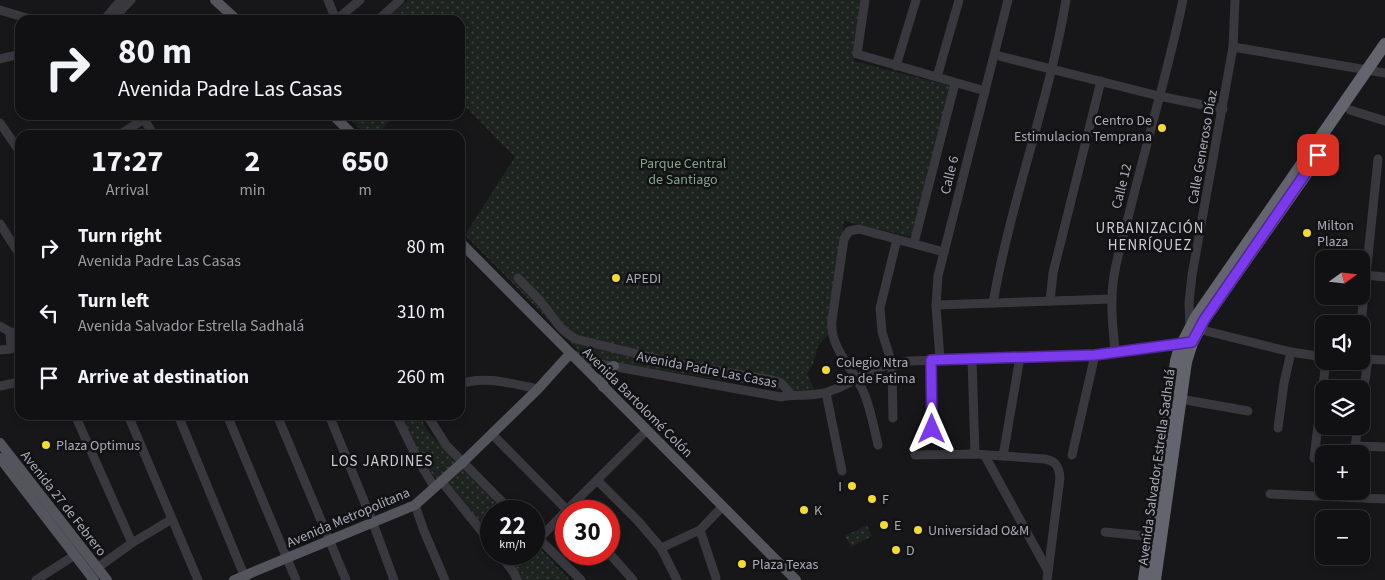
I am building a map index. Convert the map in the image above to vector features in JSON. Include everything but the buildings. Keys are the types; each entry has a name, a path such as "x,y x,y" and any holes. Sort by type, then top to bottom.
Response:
{"highway":[{"name":"Avenida Salvador Estrella Sadhalá","path":"1195,328 1350,110 1376,71 1385,44"},
{"name":"Avenida Salvador Estrella Sadhalá","path":"1155,580 1156,538 1176,360 1195,328 1385,58"},
{"name":"Avenida Salvador Estrella Sadhalá","path":"1144,580 1156,538 1186,362 1187,343"}],"main road":[{"path":"215,0 232,15"},
{"path":"338,120 348,130"},
{"name":"Avenida Bartolomé Colón","path":"465,247 796,580"},
{"name":"Avenida Metropolitana","path":"234,580 246,578 288,558 415,505 463,462 571,355"},
{"path":"604,386 603,375 606,370 614,366"},
{"name":"Avenida 27 de Febrero","path":"0,443 107,580"},
{"name":"Avenida 27 de Febrero","path":"0,458 94,580"}],"street":[{"path":"108,15 121,0"},
{"path":"117,15 131,0"},
{"path":"328,0 334,15"},
{"path":"342,15 360,0"},
{"path":"384,15 400,0"},
{"path":"864,0 857,54 985,91"},
{"path":"896,66 916,0"},
{"path":"937,77 959,0"},
{"name":"Calle 6","path":"932,429 938,276 1008,0"},
{"path":"993,302 999,268 1051,68 1066,0"},
{"name":"Calle 12","path":"1115,353 1112,299 1121,247 1158,96 1169,64 1183,0"},
{"name":"Calle Generoso Díaz","path":"1195,328 1189,303 1192,276 1233,48 1235,0"},
{"path":"0,10 16,15"},
{"path":"1233,48 1376,71"},
{"path":"0,59 15,55"},
{"path":"994,55 1158,96 1223,109"},
{"path":"1050,301 1053,273 1101,81"},
{"path":"914,243 955,83"},
{"path":"1350,110 1385,121"},
{"path":"125,130 138,120"},
{"path":"0,123 15,145"},
{"path":"1368,250 1378,158"},
{"path":"0,224 15,247"},
{"path":"878,446 869,408 858,379 834,339 832,327 844,239 849,231 858,228 944,252"},
{"path":"893,418 892,364 882,332 880,308 897,239"},
{"path":"1370,276 1385,277"},
{"path":"518,278 566,334 576,339 668,361 781,383 792,395"},
{"path":"936,305 1112,299"},
{"path":"552,335 556,322"},
{"path":"0,326 10,332 15,332"},
{"path":"1195,328 1291,352 1315,356"},
{"path":"0,350 15,348 10,332"},
{"name":"Avenida Padre Las Casas","path":"571,355 576,355 583,360 595,363 781,397 792,395 810,396 826,393 892,364 936,360 1095,355 1187,343"},
{"path":"1278,428 1284,383 1291,352"},
{"path":"1072,454 1095,355"},
{"path":"1004,456 1020,357"},
{"path":"972,359 975,454"},
{"path":"1370,360 1385,360"},
{"path":"665,376 668,361"},
{"path":"1314,458 1325,370"},
{"path":"465,382 490,381 538,389"},
{"path":"0,386 15,383"},
{"path":"826,393 842,471"},
{"path":"1180,399 1248,411"},
{"path":"77,420 132,543"},
{"path":"130,420 198,580"},
{"path":"180,420 246,578"},
{"path":"229,420 296,580"},
{"path":"279,420 346,580"},
{"path":"332,420 394,580"},
{"path":"398,420 419,462 480,531"},
{"path":"430,420 446,445 500,500"},
{"path":"578,500 647,430"},
{"path":"492,434 556,500"},
{"path":"1370,448 1385,447"},
{"path":"915,455 975,454 1051,460 1056,464 1060,478 1047,576"},
{"path":"985,456 1047,576"},
{"path":"597,480 638,521 661,548 677,580"},
{"path":"1270,494 1315,494"},
{"path":"1370,498 1385,500"},
{"path":"415,505 444,580"},
{"path":"661,548 700,530 723,506"},
{"path":"97,568 132,543 172,519"},
{"path":"545,529 555,521"},
{"path":"700,530 716,578"},
{"path":"1105,532 1156,538"},
{"path":"545,545 578,579"},
{"path":"36,580 75,555"},
{"path":"509,565 517,580"},
{"path":"620,565 633,580"}],"green space":[{"name":"Parque Central de Santiago","path":"408,0 862,0 854,61 950,86 912,237 844,221 829,334 818,346 813,364 807,374 815,391 785,390 586,358 465,235 515,157 465,106 465,15 391,15"},
{"path":"351,120 391,120 381,130 361,130"},
{"path":"398,420 422,420 429,433 493,500 480,500 480,530 427,468"},
{"path":"867,525 872,536 851,547 845,536"},
{"path":"545,554 570,580 515,580 506,565 545,565"}],"place":[{"name":"Centro De Estimulacion Temprana","path":"1162,128"},
{"name":"Milton Plaza","path":"1307,233"},
{"name":"APEDI","path":"616,278"},
{"name":"Colegio Ntra Sra de Fatima","path":"826,370"},
{"name":"Plaza Optimus","path":"46,445"},
{"name":"I","path":"852,486"},
{"name":"F","path":"872,499"},
{"name":"K","path":"804,510"},
{"name":"E","path":"884,525"},
{"name":"Universidad O&M","path":"918,530"},
{"name":"D","path":"896,550"},
{"name":"Plaza Texas","path":"742,564"}],"district":[{"name":"URBANIZACIÓN HENRÍQUEZ","path":"1150,236"},
{"name":"LOS JARDINES","path":"382,461"}],"route":[{"path":"932,429 931,360 1095,355 1192,342 1204,320 1248,259 1318,155"}]}
